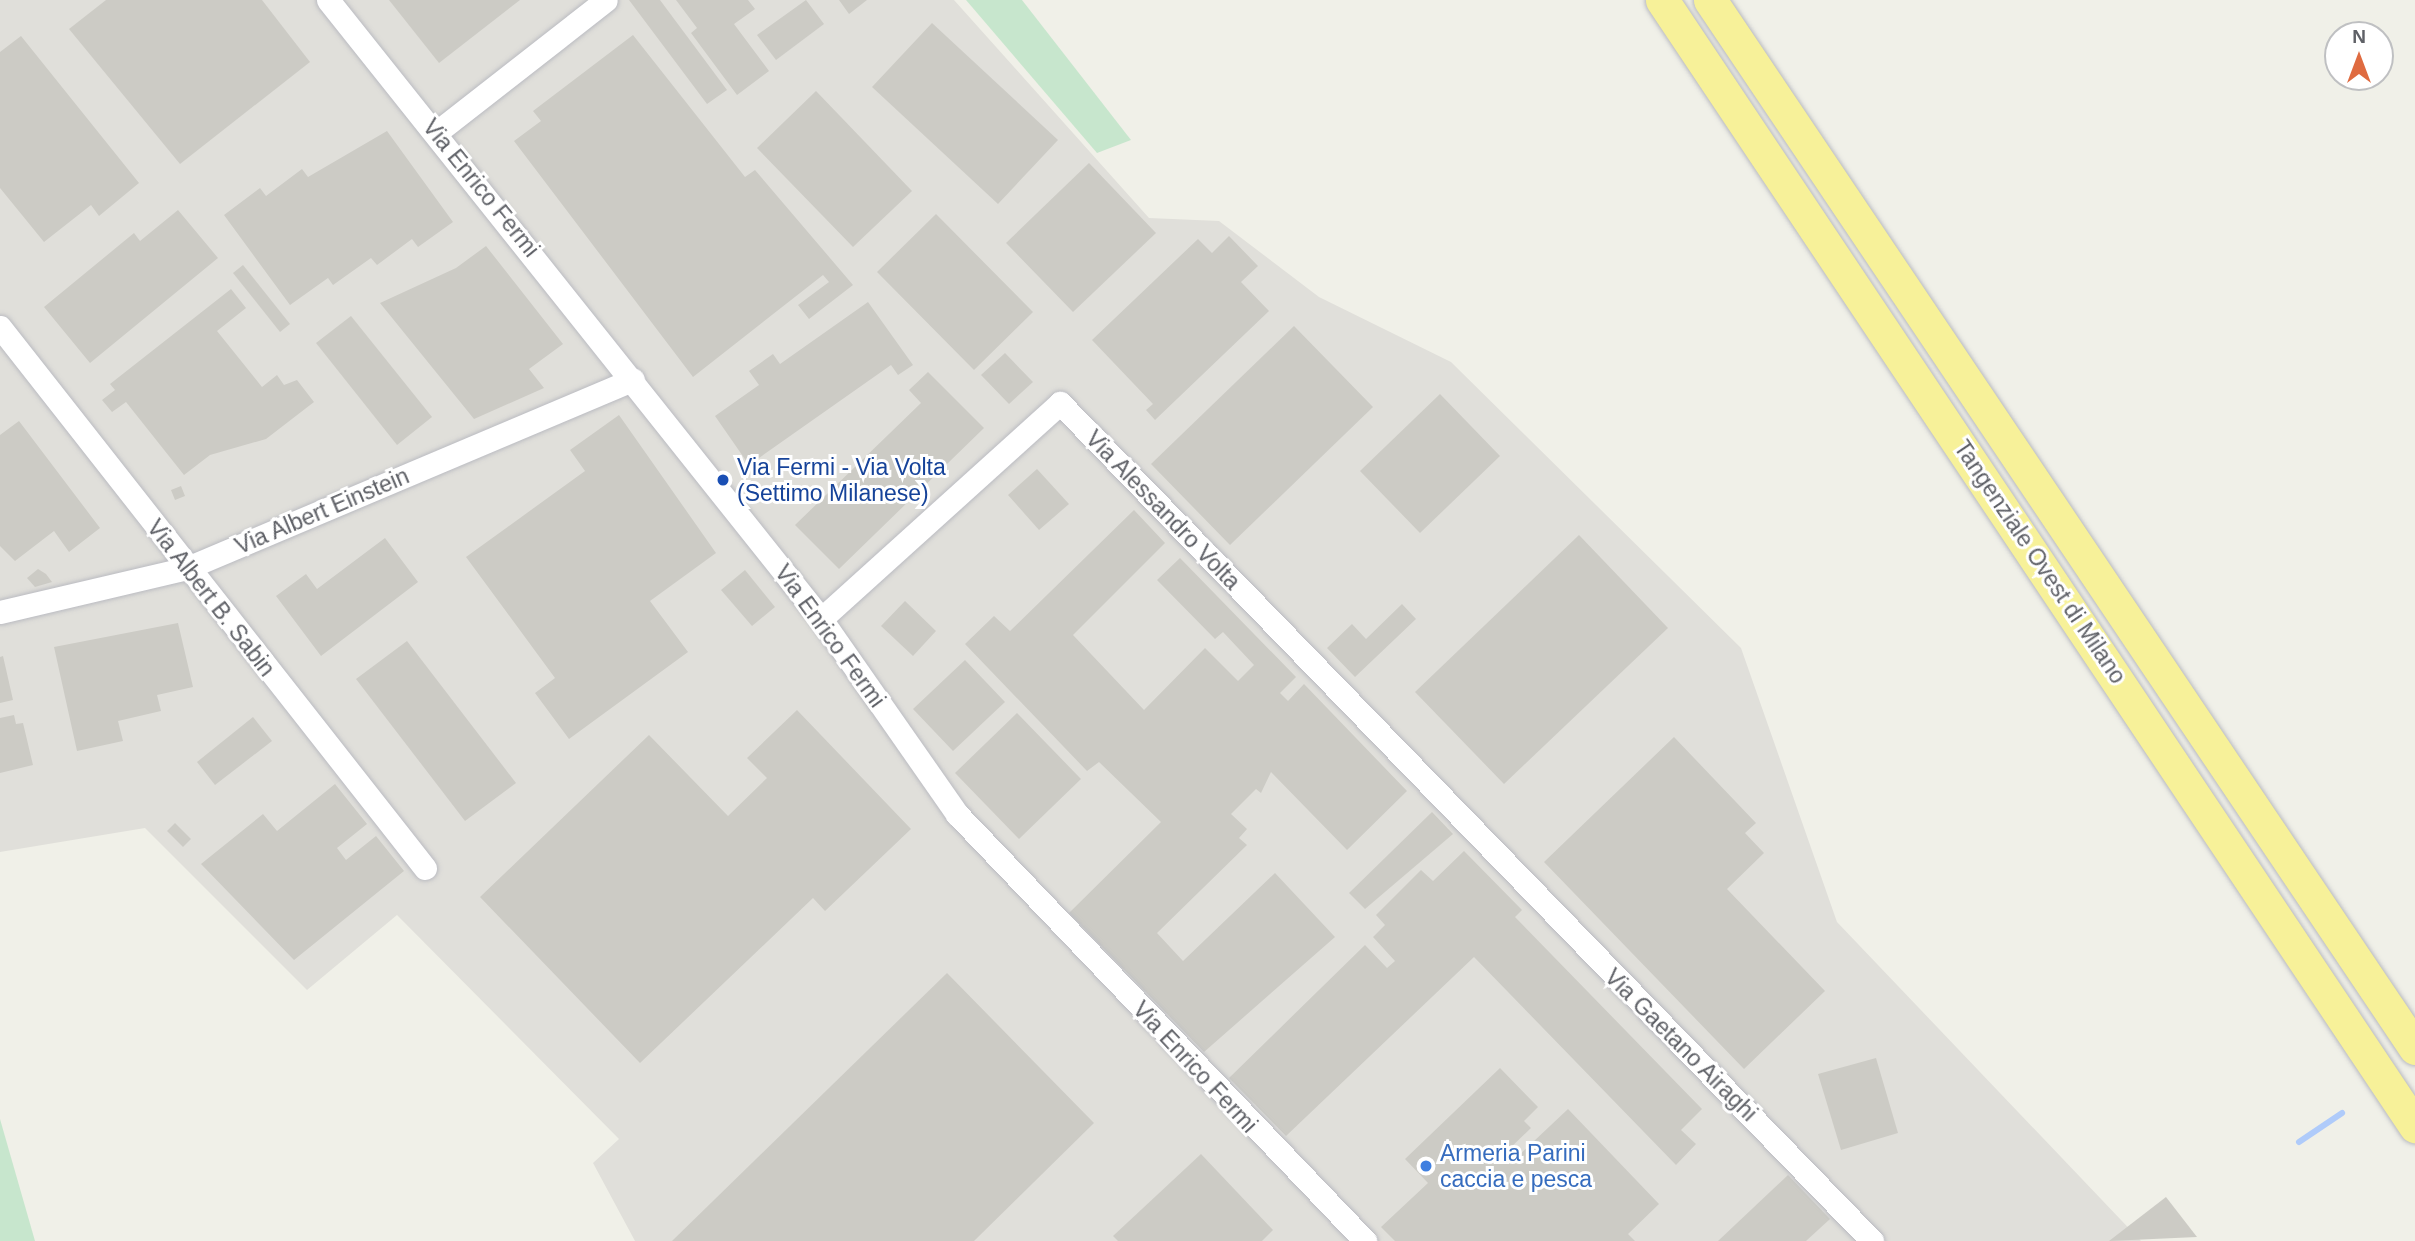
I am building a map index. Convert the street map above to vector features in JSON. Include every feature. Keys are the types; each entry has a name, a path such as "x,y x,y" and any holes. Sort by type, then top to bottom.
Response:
{"highway":[{"name":"Tangenziale Ovest di Milano","path":"1662,0 2415,1126"},
{"name":"Tangenziale Ovest di Milano","path":"1710,0 2415,1048"}],"street":[{"name":"Via Enrico Fermi","path":"328,0 437,132 821,619 957,814 1365,1241"},
{"path":"437,132 606,0"},
{"name":"Via Albert B. Sabin","path":"0,327 425,868"},
{"name":"Via Albert Einstein","path":"0,612 187,568 634,380"},
{"name":"Via Alessandro Volta","path":"821,619 1060,403 1489,850"},
{"name":"Via Gaetano Airaghi","path":"1489,850 1872,1241"}],"shaded area":[{"path":"0,0 954,0 1149,218 1219,221 1319,297 1451,362 1741,648 1837,922 2141,1241 635,1241 593,1163 619,1139 397,915 307,990 145,828 0,852"}],"green space":[{"path":"966,0 1022,0 1131,140 1097,153"},
{"path":"0,1119 35,1241 0,1241"}],"building":[{"path":"106,0 262,0 310,62 180,164 69,29"},
{"path":"389,0 520,0 439,63"},
{"path":"629,0 660,0 727,90 707,104"},
{"path":"676,0 748,0 755,9 734,24 769,71 737,95 691,33 697,28"},
{"path":"806,0 824,24 776,60 757,35"},
{"path":"839,0 867,0 849,14"},
{"path":"932,23 1058,140 998,204 872,87"},
{"path":"633,35 745,177 755,170 853,285 809,319 798,305 829,282 823,275 693,377 514,141 541,121 533,111"},
{"path":"21,36 139,183 99,216 91,205 44,242 0,188 0,52"},
{"path":"816,91 912,191 853,247 757,148"},
{"path":"387,131 453,222 418,247 412,239 377,265 371,258 333,285 328,278 290,305 224,215 260,188 266,196 302,169 308,177"},
{"path":"1089,163 1156,233 1073,312 1006,243"},
{"path":"178,210 218,258 90,363 44,307 134,233 140,241"},
{"path":"936,214 1033,312 974,370 877,272"},
{"path":"1229,236 1258,266 1241,282 1269,311 1155,420 1146,410 1153,404 1092,340 1198,239 1212,253"},
{"path":"486,246 563,344 529,369 544,388 474,419 380,303 456,268"},
{"path":"243,265 290,324 280,332 233,273"},
{"path":"231,289 246,308 217,331 262,387 277,375 284,385 297,380 314,402 266,439 210,455 184,475 126,402 112,412 102,400 115,390 110,384"},
{"path":"868,302 913,365 898,375 891,365 749,465 715,416 759,385 749,371 773,354 780,364"},
{"path":"351,316 432,417 397,445 316,343"},
{"path":"1294,326 1373,407 1230,545 1151,464"},
{"path":"1005,353 1033,382 1009,404 981,375"},
{"path":"928,372 984,428 839,569 795,525 921,403 909,390"},
{"path":"1440,394 1500,456 1420,533 1360,471"},
{"path":"619,415 716,553 650,601 688,652 569,739 535,693 555,678 466,557 585,471 570,450"},
{"path":"19,421 100,528 69,552 54,531 15,561 0,546 0,435"},
{"path":"1037,469 1069,504 1039,530 1008,495"},
{"path":"181,486 185,496 175,500 171,490"},
{"path":"1134,510 1165,543 1073,635 1144,710 1205,648 1238,681 1254,665 1223,632 1215,639 1157,580 1180,558 1296,677 1280,693 1288,701 1304,684 1407,791 1347,850 1271,772 1261,793 1256,789 1231,814 1247,829 1239,838 1247,845 1157,933 1183,961 1275,873 1335,937 1204,1052 1069,913 1161,822 1099,762 1087,771 965,644 994,616 1010,631"},
{"path":"1579,535 1668,628 1504,784 1415,692"},
{"path":"385,538 418,582 321,656 276,596 306,574 317,589"},
{"path":"38,569 52,582 35,587 27,578"},
{"path":"745,570 775,607 752,626 721,590"},
{"path":"905,601 936,631 913,656 881,626"},
{"path":"1402,604 1416,619 1355,677 1327,648 1352,624 1366,639"},
{"path":"178,623 193,687 157,695 161,711 118,721 123,741 77,751 54,647"},
{"path":"407,641 516,783 465,821 356,679"},
{"path":"3,656 13,700 0,703 0,657"},
{"path":"965,660 1005,702 953,751 913,709"},
{"path":"797,710 911,829 825,911 813,898 640,1063 480,897 649,735 728,816 767,778 747,758"},
{"path":"1017,713 1081,779 1019,839 955,773"},
{"path":"14,715 16,724 23,723 33,765 0,773 0,718"},
{"path":"253,717 272,741 215,785 197,762"},
{"path":"1674,737 1756,823 1745,833 1764,853 1727,889 1825,991 1744,1069 1544,862"},
{"path":"335,784 367,824 337,848 346,860 376,836 404,871 294,960 201,864 263,814 277,831"},
{"path":"1432,812 1453,834 1365,909 1349,893"},
{"path":"175,823 191,839 183,847 167,831"},
{"path":"1464,851 1522,910 1515,917 1702,1109 1681,1130 1696,1144 1676,1165 1474,957 1286,1136 1229,1078 1365,945 1387,968 1395,961 1373,937 1385,925 1376,915 1421,870 1433,881"},
{"path":"947,973 1094,1123 974,1241 672,1241"},
{"path":"1876,1058 1898,1133 1841,1150 1818,1074"},
{"path":"1500,1068 1538,1107 1524,1121 1531,1128 1507,1151 1515,1159 1568,1109 1659,1204 1628,1234 1635,1241 1395,1241 1381,1227 1428,1183 1405,1159"},
{"path":"1201,1154 1273,1230 1262,1241 1118,1241 1113,1236"},
{"path":"1788,1175 1830,1219 1806,1241 1718,1241"},
{"path":"2166,1197 2197,1237 2109,1241"}],"waterway":[{"path":"2299,1142 2342,1113"}],"place":[{"name":"Via Fermi - Via Volta (Settimo Milanese)","path":"723,480"},
{"name":"Armeria Parini caccia e pesca","path":"1426,1166"}]}
